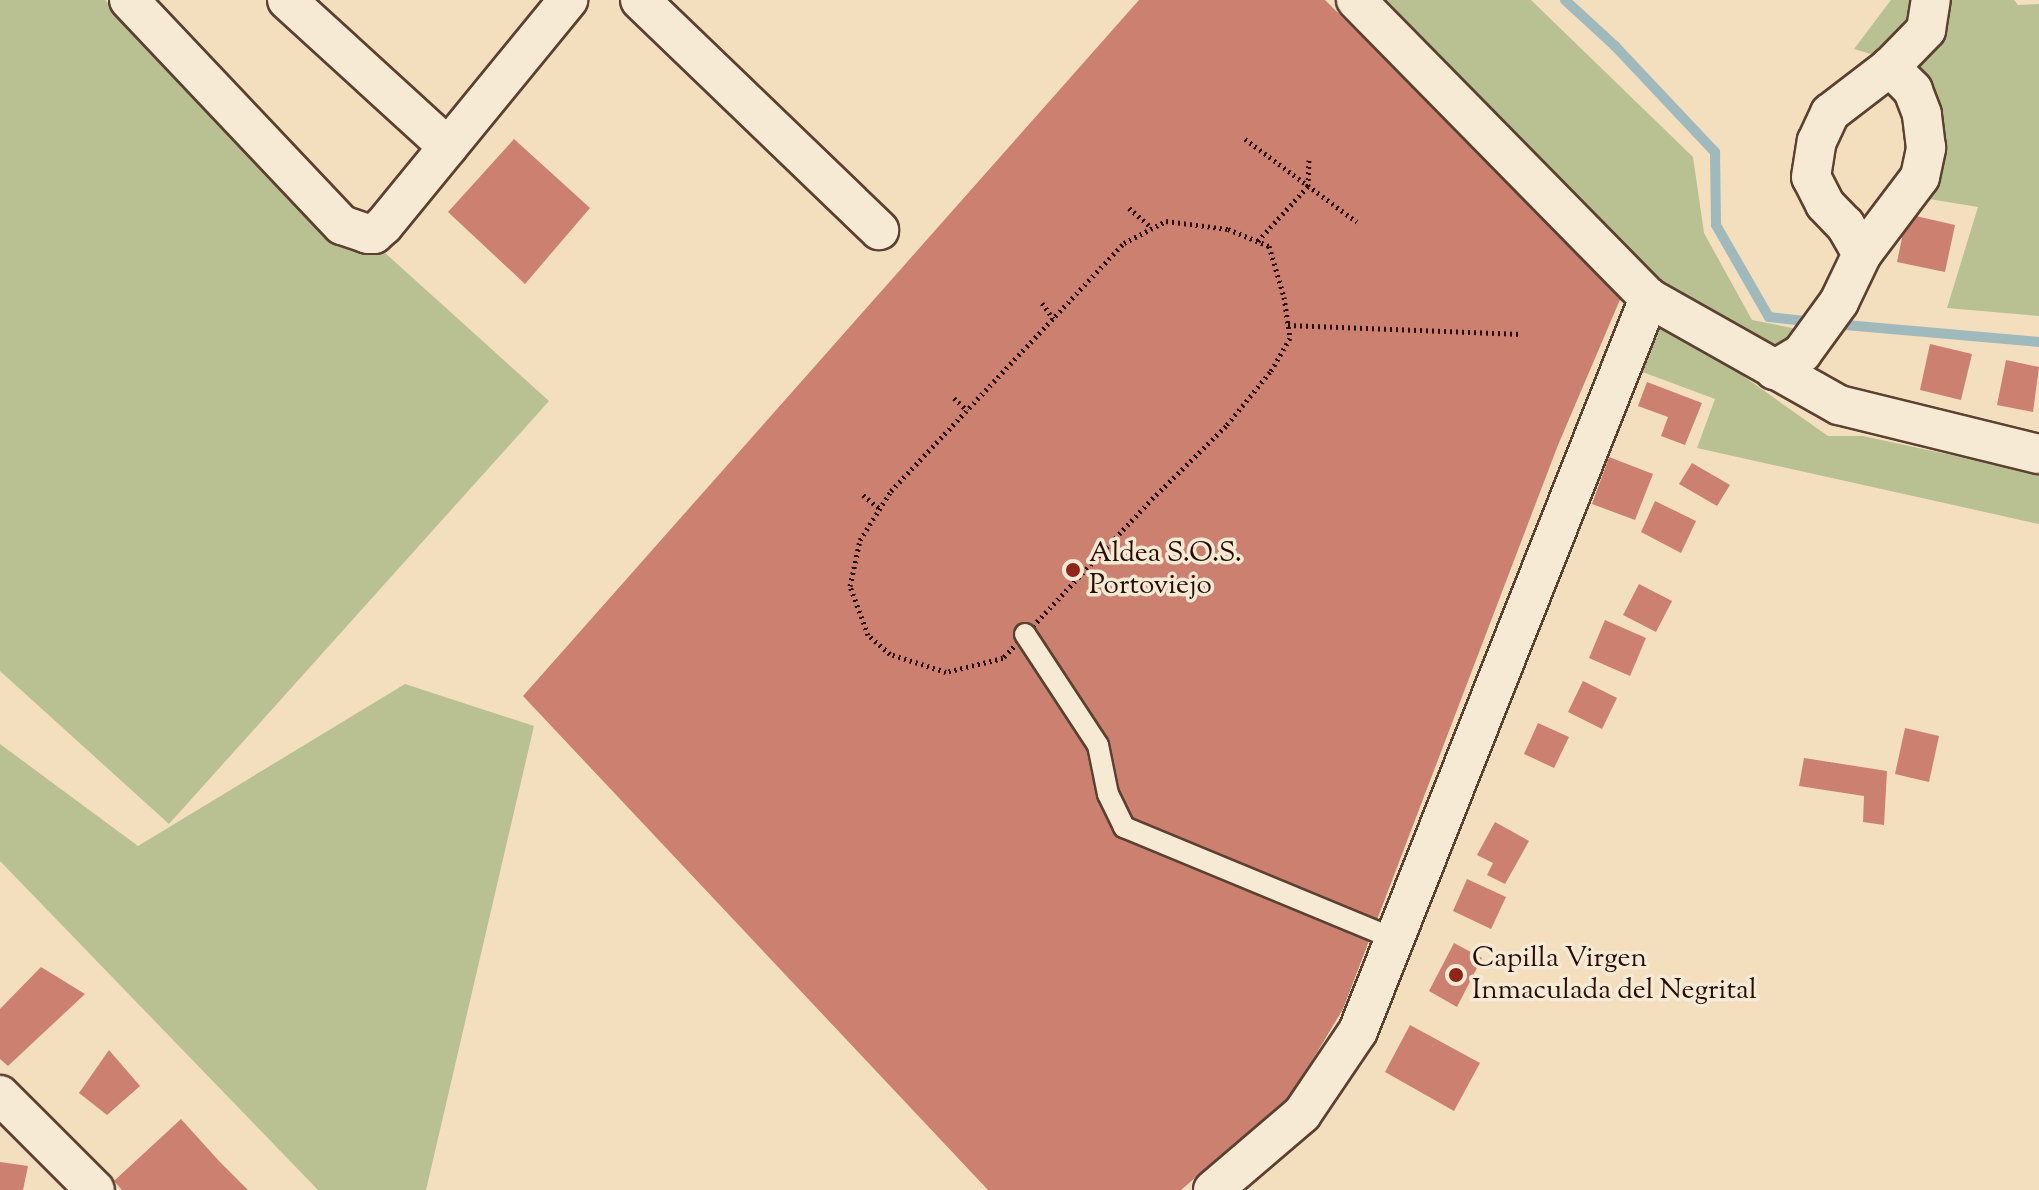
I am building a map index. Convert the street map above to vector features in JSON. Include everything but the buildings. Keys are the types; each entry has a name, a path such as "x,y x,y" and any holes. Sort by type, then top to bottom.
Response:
{"street":[{"path":"129,0 342,225 374,234 568,0"},
{"path":"287,0 448,147"},
{"path":"640,0 879,230"},
{"path":"1356,0 1649,298 1839,405 2039,454"},
{"path":"1862,254 1845,225 1825,204 1811,177 1817,141 1830,113 1890,67 1926,30 1931,0"},
{"path":"1774,370 1802,353 1839,302 1862,254 1920,177 1926,148 1922,114 1913,90 1890,67"},
{"path":"1213,1190 1302,1114 1358,1031 1649,298"},
{"path":"0,1095 95,1190"}],"lane":[{"path":"1025,634 1098,745 1108,794 1124,827 1394,939"}],"path":[{"path":"1245,139 1357,222"},
{"path":"1258,241 1308,186 1309,160"},
{"path":"1129,208 1152,228"},
{"path":"1166,221 1228,229 1269,246 1290,338 1270,372 1226,426 1149,502 1003,658 946,672 890,654 868,635 850,586 860,540 891,491 1124,243 1152,228 1166,221"},
{"path":"1042,303 1053,318"},
{"path":"1288,325 1522,334"},
{"path":"954,398 967,410"},
{"path":"863,495 880,509"}],"green space":[{"path":"0,0 105,0 549,401 169,824 0,671"},
{"path":"1387,0 1531,0 1693,157 1704,233 1752,320 1797,329 1767,361 1655,284"},
{"path":"1891,0 2014,0 2018,5 2039,4 2039,316 1947,308 1978,207 1923,198 1927,139 1918,68 1854,49"},
{"path":"1654,313 1828,436 1863,436 2039,474 2039,524 1697,448 1715,399 1637,370"},
{"path":"405,684 534,726 426,1190 318,1190 0,861 0,744 138,846"}],"waterway":[{"path":"1565,0 1615,46 1715,152 1716,225 1769,317 1814,322"},
{"path":"1834,324 2039,342"}],"place":[{"name":"Aldea S.O.S. Portoviejo","path":"1073,570"},
{"name":"Capilla Virgen Inmaculada del Negrital","path":"1456,975"}]}
